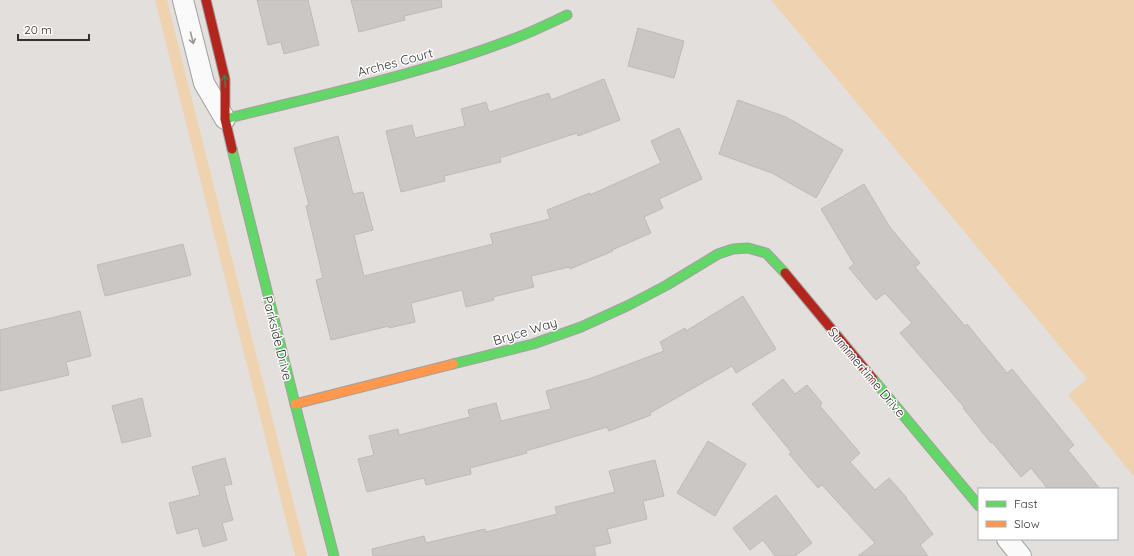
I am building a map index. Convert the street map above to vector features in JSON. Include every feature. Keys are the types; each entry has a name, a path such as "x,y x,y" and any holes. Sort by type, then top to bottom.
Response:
{"street":[{"name":"Parkside Drive","path":"183,0 204,83 225,119"},
{"name":"Parkside Drive","path":"206,0 225,79 225,119 334,556"},
{"name":"Arches Court","path":"225,119 415,71 477,52 517,37 567,15"},
{"name":"Bryce Way","path":"295,404 533,344 581,327 628,305 668,285 718,254 733,249 748,248"},
{"name":"Summertime Drive","path":"748,248 766,253 780,267 978,505"},
{"path":"1008,540 1021,556"}],"shaded area":[{"path":"155,0 167,0 307,556 295,556"},
{"path":"771,0 1134,0 1134,477 1068,395 1087,379"}],"building":[{"path":"257,0 308,0 319,45 284,54 281,42 268,45"},
{"path":"351,0 441,0 442,7 404,16 405,20 359,32"},
{"path":"638,28 684,41 674,78 628,66"},
{"path":"604,79 620,120 578,136 577,133 500,158 501,162 444,176 445,181 401,192 386,131 412,125 415,138 465,126 461,109 486,102 489,112 549,93 551,100"},
{"path":"738,100 786,117 843,150 816,198 772,173 719,154"},
{"path":"679,128 702,179 659,199 663,208 644,217 651,233 570,269 569,267 531,276 534,287 493,297 494,300 466,307 462,290 411,303 415,322 389,328 389,326 331,340 316,280 323,278 306,206 309,205 294,148 338,136 353,194 363,192 373,230 354,235 364,276 493,244 490,234 550,219 547,210 590,193 590,195 661,163 651,141"},
{"path":"864,184 889,226 920,263 915,267 965,326 967,324 1007,373 1012,369 1074,445 1068,450 1099,488 1047,488 1031,468 1021,477 992,442 991,443 963,408 964,407 900,333 912,323 885,293 876,300 849,268 854,264 821,209"},
{"path":"183,244 191,275 105,296 97,265"},
{"path":"743,296 776,349 736,373 732,366 650,413 651,415 609,431 607,427 526,451 527,453 470,468 471,474 426,485 424,478 367,492 358,459 374,455 369,436 398,429 399,435 470,417 468,410 496,403 501,421 551,409 546,391 589,379 664,351 660,342 685,328 686,331"},
{"path":"80,311 91,356 66,362 69,375 0,391 0,330"},
{"path":"783,379 795,394 807,385 822,403 820,406 860,453 850,462 875,490 889,478 907,498 933,534 920,545 928,556 858,556 875,543 822,485 818,488 789,454 791,452 752,404"},
{"path":"142,398 151,436 122,443 112,406"},
{"path":"708,441 746,464 715,516 677,493"},
{"path":"225,458 232,484 224,486 233,520 222,523 227,540 203,547 198,528 177,534 169,503 200,495 192,467"},
{"path":"655,460 664,496 643,501 647,519 607,529 611,543 594,547 596,556 373,556 372,549 424,536 426,543 485,529 486,532 557,514 555,507 615,492 609,471"},
{"path":"776,495 812,543 795,556 775,556 763,540 750,550 733,528"}],"traffic: fast":[{"path":"225,119 376,82 450,61 523,35 567,15"},
{"path":"232,149 334,556"},
{"path":"453,364 533,344 581,327 629,305 667,285 718,254 733,249 748,248 766,253 785,273"},
{"path":"873,379 978,505"}],"traffic: slow":[{"path":"295,404 453,364"}],"traffic: jam":[{"path":"206,0 225,79 225,119 232,149"},
{"path":"785,273 873,379"}]}
